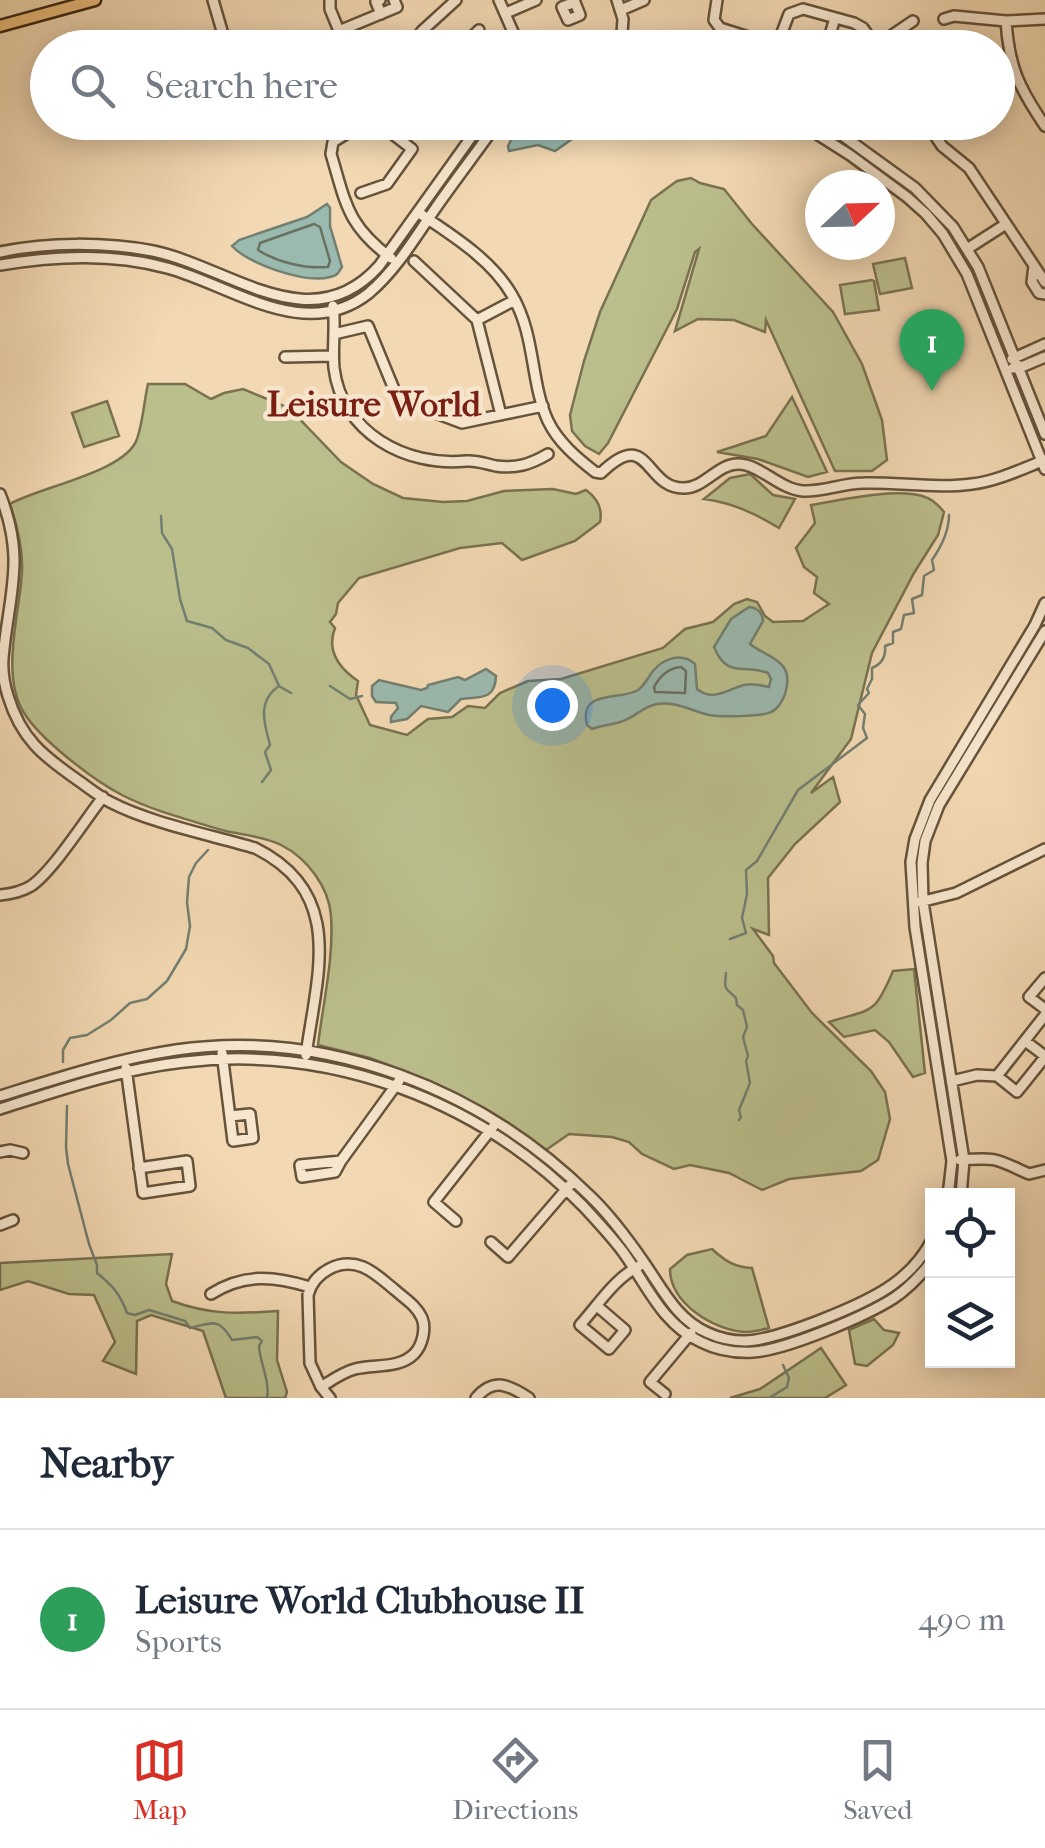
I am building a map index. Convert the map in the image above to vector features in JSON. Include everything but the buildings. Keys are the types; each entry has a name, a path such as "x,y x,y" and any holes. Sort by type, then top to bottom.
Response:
{"main road":[{"path":"0,26 95,0"}],"street":[{"path":"212,0 221,30"},
{"path":"330,0 339,30"},
{"path":"380,0 376,2 381,14"},
{"path":"341,30 397,7 394,0"},
{"path":"424,30 456,0"},
{"path":"499,0 513,30"},
{"path":"506,14 520,3 536,0"},
{"path":"624,30 619,5 644,0"},
{"path":"718,0 714,20 723,30"},
{"path":"822,13 825,0"},
{"path":"783,30 789,14 802,9 864,30"},
{"path":"831,30 835,18"},
{"path":"944,19 1045,19"},
{"path":"900,30 913,21"},
{"path":"1006,21 1007,30"},
{"path":"1015,76 1045,126"},
{"path":"335,140 331,154 354,221 364,236 397,262"},
{"path":"361,193 387,184 412,150 400,140"},
{"path":"0,265 45,258 124,260 168,268 294,312 334,310 368,293 397,262 471,140"},
{"path":"1,252 37,246 137,249 198,264 293,300 332,298 362,284 484,140"},
{"path":"423,216 486,262 515,300 529,336 549,422 560,439 595,472 601,473 617,459 633,455 644,460 670,485 684,488 739,464 788,488 813,491 852,484 972,484 1044,463 967,274 935,224 899,191 826,140"},
{"path":"849,140 916,188 953,227 978,267 1045,434"},
{"path":"938,140 970,168 1045,282"},
{"path":"967,249 1006,224"},
{"path":"414,261 477,320 500,415"},
{"path":"1034,266 1032,282 1039,293 1045,294"},
{"path":"332,298 333,356 339,390 354,417 375,439 401,453 442,463 478,461 512,468 548,454"},
{"path":"477,320 515,300"},
{"path":"362,312 398,399 462,423 543,406"},
{"path":"334,334 368,326"},
{"path":"1005,368 1014,357 1045,344"},
{"path":"285,357 333,356"},
{"path":"1005,368 1019,368 1045,356"},
{"path":"0,494 15,548 15,574 2,657 6,691 23,733 39,751 102,797 134,812 255,848 294,875 311,903 320,935 306,1057"},
{"path":"962,1188 964,1160 952,1081 911,862 930,800 1045,603"},
{"path":"949,1188 952,1161 918,902 925,842 939,805 1042,643 1045,631"},
{"path":"1029,635 1042,643"},
{"path":"0,895 17,892 44,874 102,797"},
{"path":"918,902 956,892 1045,850"},
{"path":"996,1076 1045,1012 1029,997 1045,978"},
{"path":"952,1081 996,1076 1017,1092 1045,1056 1025,1040"},
{"path":"222,1046 230,1116"},
{"path":"0,1096 124,1060 177,1050 249,1046 306,1057 456,1098 498,1121 574,1180 612,1221 693,1331 710,1346 728,1350 749,1352 779,1347 879,1307 907,1288 925,1269"},
{"path":"0,1109 126,1072 180,1062 306,1057"},
{"path":"124,1060 142,1193 190,1186 187,1161 139,1168"},
{"path":"399,1081 490,1131 543,1168 604,1229 658,1307 676,1326 738,1340 775,1336 886,1289 925,1250"},
{"path":"341,1160 399,1081"},
{"path":"456,1221 434,1202 498,1121"},
{"path":"0,1152 23,1154"},
{"path":"952,1161 990,1158 1029,1174 1045,1170"},
{"path":"491,1242 508,1257 574,1180"},
{"path":"0,1224 13,1220"},
{"path":"321,1387 355,1368 408,1360 419,1348 424,1328 413,1305 364,1268 350,1263 335,1266 310,1287 310,1363 321,1387 330,1398"},
{"path":"596,1306 625,1330 609,1348 580,1325 596,1306 626,1273 645,1263"},
{"path":"211,1294 229,1283 268,1278 310,1287"},
{"path":"664,1394 650,1382 693,1331"},
{"path":"476,1398 493,1385 506,1384 529,1398"}],"green space":[{"path":"691,178 724,189 833,312 862,364 882,420 887,460 872,471 835,471 766,320 765,332 734,320 698,319 675,331 699,249 677,309 608,443 599,454 572,431 570,415 600,312 651,200 677,181"},
{"path":"905,258 912,288 880,294 873,264"},
{"path":"872,280 879,310 845,314 840,285"},
{"path":"148,384 185,384 211,399 243,389 289,408 341,462 403,498 467,501 504,491 553,489 576,494 586,490 596,500 600,522 575,541 522,560 502,543 460,548 359,578 338,603 330,622 335,628 333,651 340,665 358,681 356,695 370,725 407,735 428,719 452,717 468,706 485,708 500,693 528,681 561,679 663,648 685,629 713,622 734,604 747,599 757,602 773,622 803,621 829,604 814,593 817,577 804,567 796,548 815,523 811,505 900,493 928,498 940,507 944,512 938,535 872,653 851,739 811,793 833,777 840,802 795,844 768,878 769,935 753,929 812,1013 871,1071 885,1092 890,1119 878,1160 861,1171 789,1179 762,1190 729,1173 690,1165 674,1169 642,1154 629,1142 612,1137 569,1134 546,1150 491,1112 420,1078 370,1058 318,1045 332,932 326,894 308,866 274,842 171,815 110,788 42,735 17,697 12,662 22,563 10,504 100,470 130,451 139,432"},
{"path":"792,397 827,472 808,477 758,459 717,452 766,436"},
{"path":"107,401 119,436 84,447 72,413"},
{"path":"750,474 773,495 795,499 779,528 743,509 704,499 730,478"},
{"path":"914,969 925,1073 913,1077 889,1042 875,1030 844,1037 829,1022 864,1012 881,996 893,971"},
{"path":"712,1249 730,1263 752,1268 769,1328 745,1332 720,1326 696,1313 677,1293 670,1269 687,1255"},
{"path":"172,1254 166,1284 172,1301 224,1312 278,1311 277,1360 287,1392 285,1398 226,1398 203,1331 151,1315 137,1321 136,1374 103,1361 115,1342 94,1295 69,1294 28,1281 0,1290 0,1263"},
{"path":"874,1319 884,1330 899,1333 893,1345 867,1366 855,1364 849,1330"},
{"path":"821,1348 846,1385 825,1398 730,1398 760,1389"}],"water":[{"path":"511,140 571,140 555,151 538,145 509,151"},
{"path":"327,204 342,267 338,274 307,278 278,271 232,246 239,240 307,217"},
{"path":"749,607 759,611 763,621 750,644 778,661 787,673 785,694 773,711 750,716 715,716 664,703 619,722 592,729 587,725 586,714 594,701 638,690 657,666 673,658 695,664 697,689 709,695 747,684 769,687 768,673 730,667 714,647 731,619"},
{"path":"486,669 496,676 489,694 461,699 448,712 421,706 407,719 391,722 398,708 396,703 376,702 372,696 372,686 379,680 421,690 458,677 465,680"}],"waterway":[{"path":"730,939 746,933 742,918 746,870 757,861 798,790 867,738 863,728 865,714 858,705 869,693 872,668 883,660 885,646 893,643 893,632 901,629 904,615 914,613 912,599 922,595 924,576 934,570 932,560 944,539 949,515"},
{"path":"161,516 162,533 172,549 187,621 212,628 226,640 248,648 269,664 279,686 265,705 270,745 265,752 271,770 262,782"},
{"path":"279,686 291,693"},
{"path":"330,686 350,699 362,696"},
{"path":"63,1062 63,1050 70,1038 87,1035 130,1003 147,999 167,981 186,949 190,926 189,877 208,850"},
{"path":"726,973 726,988 743,1010 747,1027 743,1037 750,1083 739,1120"},
{"path":"67,1106 68,1164 97,1273 115,1291 127,1313 135,1315 149,1310 185,1321 190,1328 215,1324 232,1340 257,1337 262,1341 259,1346 267,1398"},
{"path":"769,1398 787,1387 789,1378 783,1365"}],"place":[{"name":"Leisure World Clubhouse II","path":"932,391"}],"district":[{"name":"Leisure World","path":"374,404"}]}
